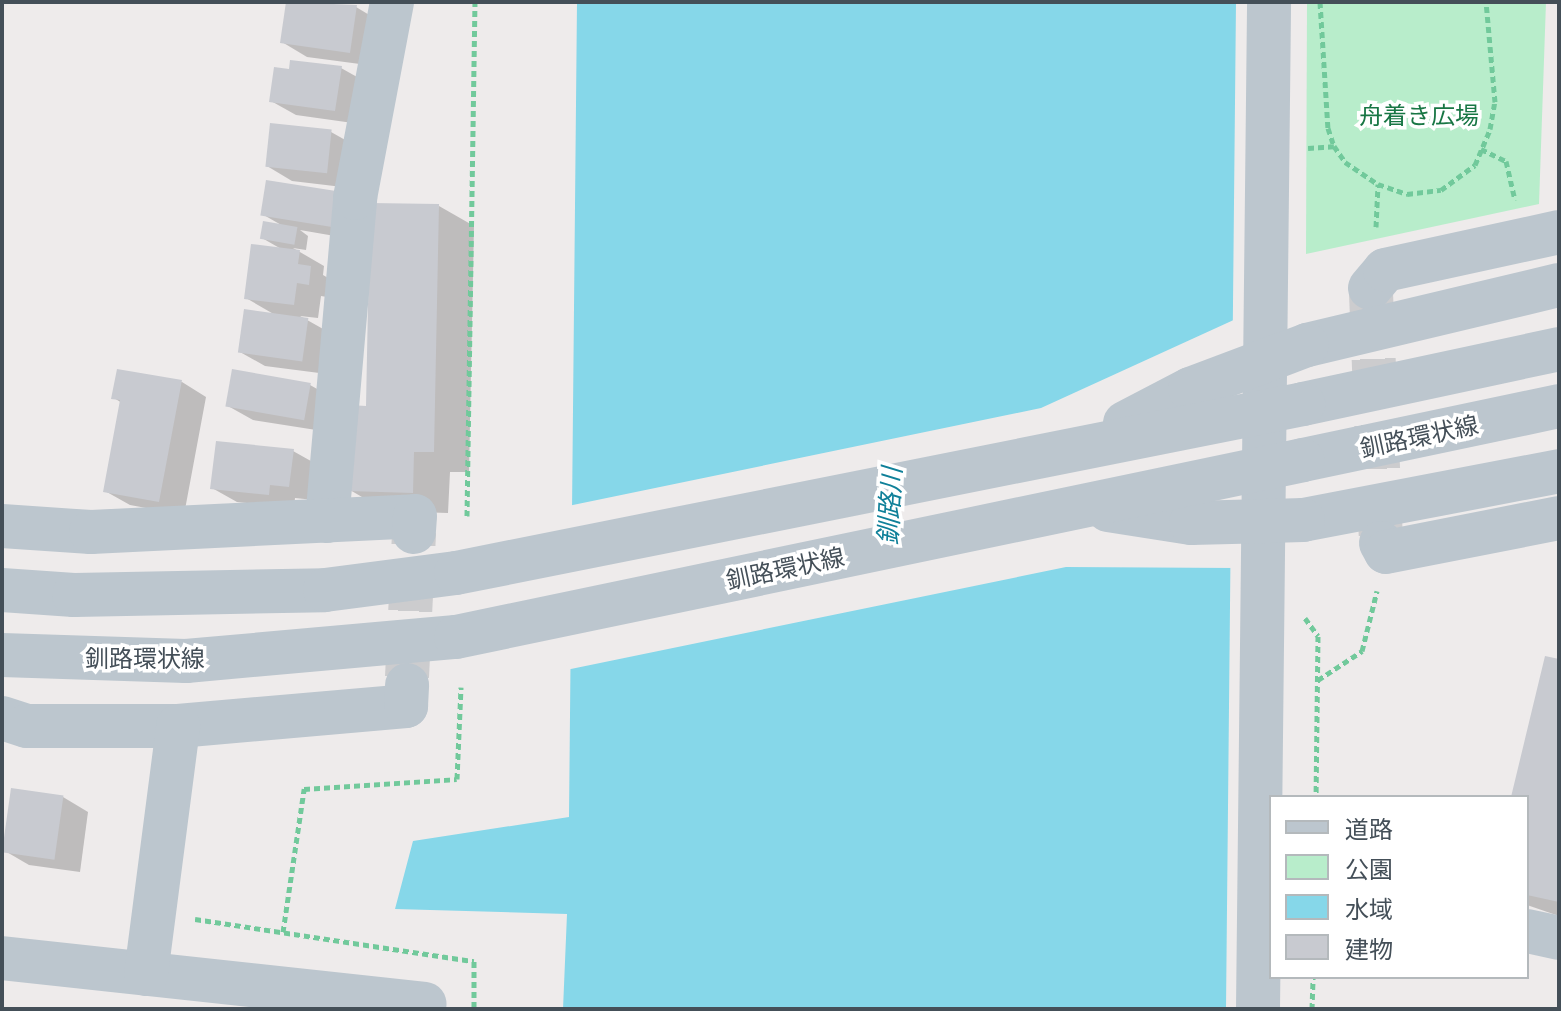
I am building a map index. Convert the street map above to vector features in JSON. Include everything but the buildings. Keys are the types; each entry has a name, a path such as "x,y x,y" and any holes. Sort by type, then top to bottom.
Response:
{"street":[{"path":"327,521 355,198 392,2"},
{"path":"1258,1009 1269,2"},
{"path":"1370,288 1385,270 1559,232"},
{"path":"1080,446 1190,389 1307,345 1559,285"},
{"path":"2,590 74,595 325,590 456,573 1080,446 1303,404 1559,349"},
{"name":"釧路環状線","path":"2,655 186,661 456,637 1559,406"},
{"path":"1082,506 1191,523 1303,520 1559,471"},
{"path":"1384,547 1559,518"},
{"path":"2,526 91,532 327,521 415,524"},
{"path":"2,718 27,726 178,726 406,706 407,685"},
{"path":"153,986 154,913 178,726"},
{"path":"1529,931 1559,938"},
{"path":"2,958 153,986 425,1004"}],"path":[{"path":"467,516 475,2"},
{"path":"1320,2 1328,128 1345,162 1378,184 1407,194 1441,190 1475,165 1495,102 1486,2"},
{"path":"1481,149 1506,161 1516,205"},
{"path":"1376,231 1378,184"},
{"path":"1318,680 1362,651 1384,547"},
{"path":"1302,614 1318,636 1316,795"},
{"path":"283,932 304,789 457,779 461,687"},
{"path":"154,913 474,961 474,1009"},
{"path":"1312,1009 1313,979"}],"green space":[{"name":"舟着き広場","path":"1307,2 1546,2 1539,204 1306,254"}],"water":[{"name":"釧路川","path":"577,2 1236,2 1226,1009 563,1009 567,914 395,909 413,841 569,817"}],"pier":[{"path":"1238,318 1237,568 1066,567 566,670 568,506 1041,408"}],"tunnel":[{"path":"1371,293 1381,543"},
{"path":"407,677 414,532"}]}
